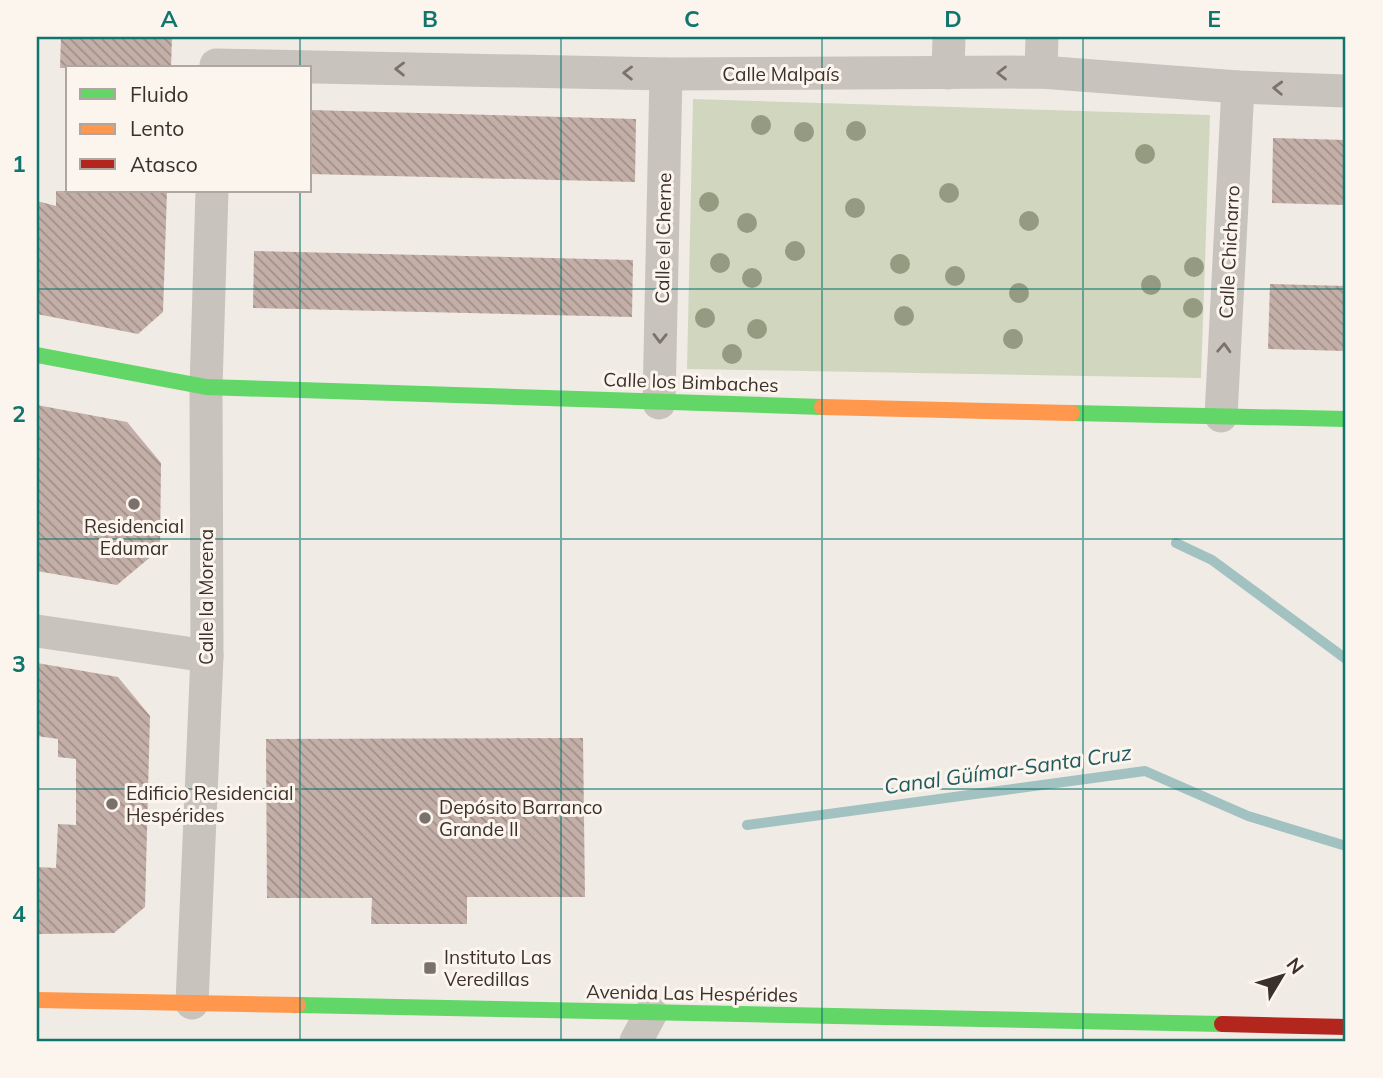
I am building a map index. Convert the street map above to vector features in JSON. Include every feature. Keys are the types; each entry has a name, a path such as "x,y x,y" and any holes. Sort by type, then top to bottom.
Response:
{"street":[{"path":"948,73 949,37"},
{"path":"1041,72 1042,37"},
{"name":"Calle Malpaís","path":"216,57 666,74 1041,72 1238,87 1346,91"},
{"name":"Calle el Cherne","path":"659,402 666,74"},
{"name":"Calle Chicharro","path":"1221,416 1238,87"},
{"name":"Calle la Morena","path":"192,1003 207,656 206,387 212,192"},
{"name":"Calle los Bimbaches","path":"37,355 206,387 659,402 1346,419"},
{"path":"37,631 207,656"},
{"name":"Avenida Las Hespérides","path":"37,1000 192,1003 643,1027 1346,1027"}],"green space":[{"path":"693,99 1210,115 1201,378 687,369"}],"building":[{"path":"61,37 172,37 171,66 60,68"},
{"path":"312,110 636,119 635,182 312,174"},
{"path":"1273,138 1346,140 1346,205 1272,203"},
{"path":"56,191 167,192 163,312 138,334 37,314 37,201 56,206"},
{"path":"254,251 633,260 632,317 253,308"},
{"path":"1270,284 1346,286 1346,351 1268,349"},
{"name":"Residencial Edumar","path":"37,405 127,422 161,463 160,549 117,585 37,571"},
{"name":"Edificio Residencial Hespérides","path":"37,663 118,677 150,716 145,907 114,933 37,934 37,867 56,868 58,824 76,825 76,759 58,757 58,739 37,736"},
{"name":"Depósito Barranco Grande II","path":"583,738 585,897 467,897 467,924 371,924 372,898 267,898 266,739"}],"waterway":[{"path":"1176,543 1212,560 1346,659"},
{"name":"Canal Güímar-Santa Cruz","path":"747,825 1145,771 1248,816 1346,846"}],"traffic: fast":[{"path":"37,355 206,387 822,407"},
{"path":"1072,413 1346,419"},
{"path":"298,1005 1222,1024"}],"traffic: slow":[{"path":"822,407 1072,413"},
{"path":"37,1000 298,1005"}],"traffic: jam":[{"path":"1222,1024 1346,1027"}],"place":[{"name":"Residencial Edumar","path":"134,504"},
{"name":"Edificio Residencial Hespérides","path":"112,804"},
{"name":"Depósito Barranco Grande II","path":"425,818"},
{"name":"Instituto Las Veredillas","path":"430,968"}]}
